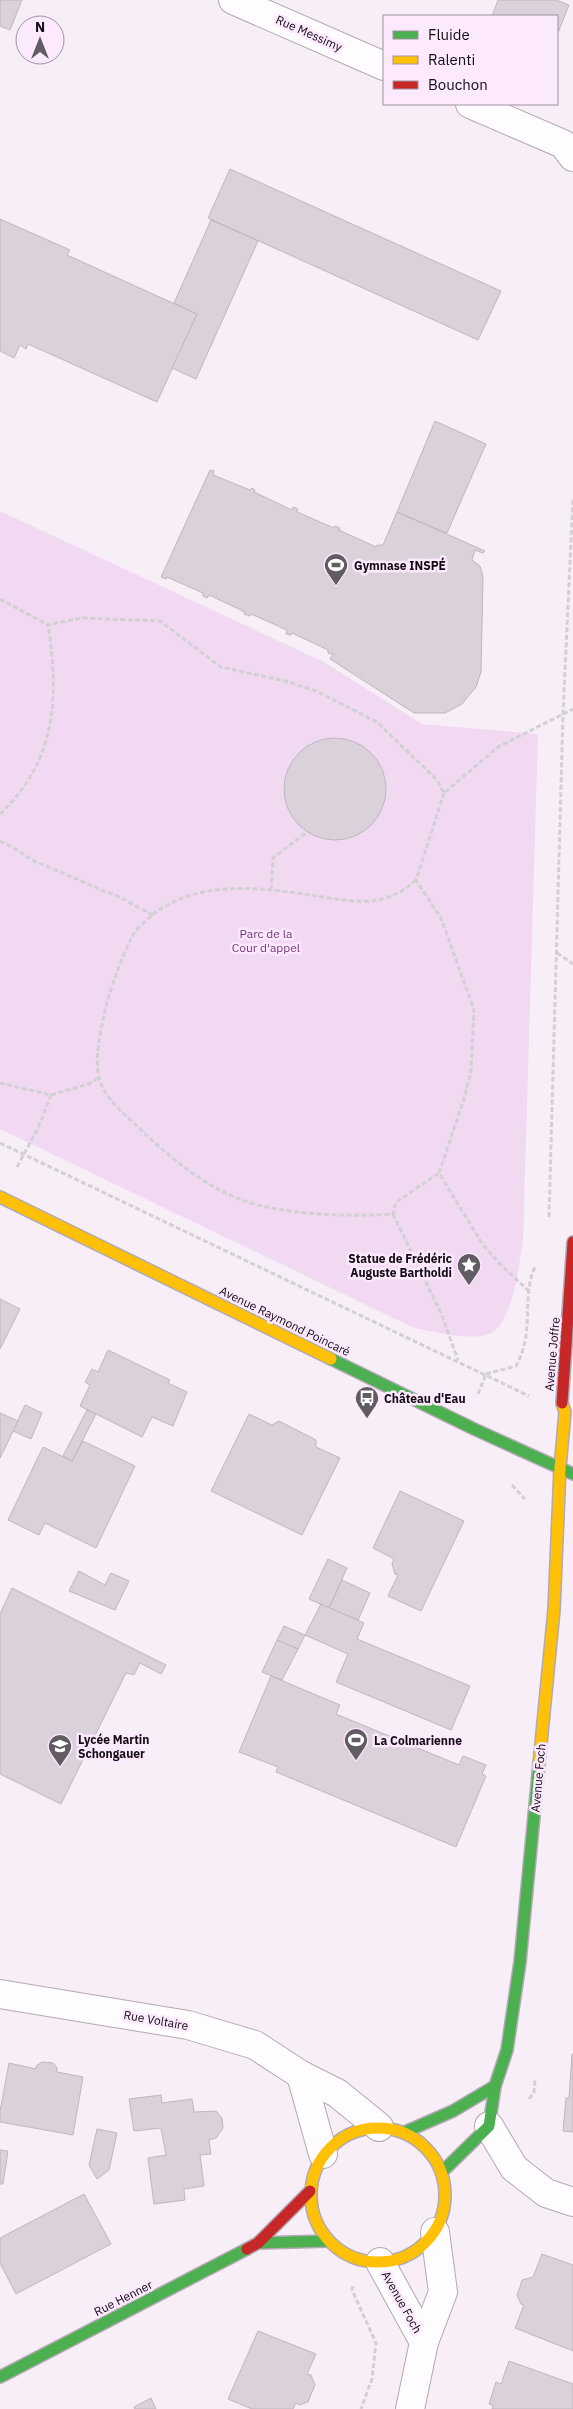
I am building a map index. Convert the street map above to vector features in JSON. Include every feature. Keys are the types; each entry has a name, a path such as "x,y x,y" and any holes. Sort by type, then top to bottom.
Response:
{"street":[{"name":"Rue Messimy","path":"233,0 383,66"},
{"path":"472,105 563,144 573,157"},
{"name":"Avenue Raymond Poincaré","path":"1,1197 474,1430 573,1474"},
{"name":"Avenue Joffre","path":"560,1468 565,1412 562,1404 573,1242"},
{"name":"Avenue Foch","path":"488,2126 494,2086 506,2050 520,1962 554,1610 560,1468"},
{"name":"Rue Voltaire","path":"0,1994 188,2025 255,2045 302,2075 337,2093 392,2130"},
{"path":"302,2075 323,2154"},
{"path":"392,2130 428,2149 442,2172 445,2203 435,2232 411,2254 380,2262 353,2258 328,2241 314,2218 310,2191 323,2154 348,2133 392,2130 454,2111 494,2086"},
{"path":"442,2172 488,2126 514,2168 546,2193 573,2202"},
{"name":"Rue Henner","path":"0,2377 258,2243 310,2191"},
{"name":"Avenue Foch","path":"410,2409 424,2342 443,2292 435,2232"},
{"name":"Rue Henner","path":"258,2243 315,2243 328,2241"},
{"name":"Avenue Foch","path":"380,2262 424,2342"}],"path":[{"path":"548,1218 573,498"},
{"path":"0,599 48,625 81,618 160,621 220,667 285,681 316,691 377,722 431,774 444,793"},
{"path":"0,814 27,784 46,744 54,699 53,659 48,625"},
{"path":"393,1214 339,1215 266,1207 242,1200 195,1175 156,1145 108,1095 98,1078 98,1046 107,999 135,931 153,915 168,906 200,892 234,889 271,890 332,899 377,900 404,892 416,880 444,793 498,747 573,709"},
{"path":"271,890 273,858 307,832"},
{"path":"0,841 32,860 121,898 153,915"},
{"path":"416,880 441,918 474,1010 471,1071 463,1102 439,1173 396,1202 393,1214 441,1313 459,1360"},
{"path":"556,953 573,964"},
{"path":"0,1083 51,1095 89,1084 98,1078"},
{"path":"1,1197 24,1154 51,1095"},
{"path":"0,1143 486,1374 516,1366 524,1352 527,1338 530,1276 539,1258"},
{"path":"439,1173 483,1245 500,1265 567,1326"},
{"path":"353,2258 352,2290 376,2343 372,2379 361,2409"}],"green space":[{"name":"Parc de la Cour d'appel","path":"0,511 324,662 422,724 538,734 523,1241 517,1279 509,1308 496,1330 487,1335 469,1337 414,1328 0,1129"}],"building":[{"path":"0,0 22,0 10,30 0,26"},
{"path":"498,0 556,0 569,5 558,32 558,15 492,15"},
{"path":"230,169 501,291 478,340 208,218"},
{"path":"0,219 70,250 67,255 197,314 157,402 28,344 26,349 20,345 14,358 0,351"},
{"path":"211,220 258,241 196,379 172,368 197,314 174,303"},
{"path":"435,421 486,444 447,533 397,512"},
{"name":"Gymnase INSPÉ","path":"210,470 214,471 213,475 250,490 252,488 255,490 254,492 292,510 293,507 298,509 297,512 334,528 335,526 340,528 339,530 376,547 377,545 383,545 397,512 485,551 483,553 475,550 472,560 480,566 483,577 481,672 476,687 462,704 445,713 414,713 330,659 333,654 328,653 328,650 292,633 291,635 286,634 287,630 251,614 250,616 244,614 245,612 209,595 207,598 203,596 203,593 167,577 166,579 161,577"},
{"path":"335,738 345,739 364,746 378,760 385,779 385,799 378,818 364,832 345,839 335,840 325,839 306,832 292,818 285,799 284,789 285,779 292,760 306,746 325,739"},
{"path":"0,1299 20,1309 0,1349"},
{"path":"108,1350 170,1380 168,1383 187,1392 173,1426 152,1417 142,1437 80,1406 90,1385 85,1382 92,1369 98,1372"},
{"path":"25,1405 42,1413 31,1439 13,1431"},
{"path":"87,1410 96,1414 72,1461 63,1456"},
{"path":"0,1413 18,1421 0,1458"},
{"path":"249,1414 272,1425 279,1421 316,1440 316,1447 340,1458 302,1535 211,1491"},
{"path":"83,1441 135,1466 96,1548 45,1523 39,1535 8,1520 43,1447 72,1461"},
{"path":"400,1491 464,1521 421,1611 388,1596 398,1575 395,1574 392,1564 394,1559 373,1548"},
{"path":"328,1559 347,1568 329,1608 309,1599"},
{"path":"79,1571 105,1585 111,1573 129,1581 115,1610 69,1591"},
{"path":"342,1580 370,1593 358,1620 329,1608"},
{"path":"12,1588 166,1665 161,1674 140,1663 134,1675 126,1673 61,1804 0,1774 0,1614"},
{"path":"321,1604 364,1623 357,1639 470,1686 451,1730 336,1682 348,1654 305,1635"},
{"path":"284,1626 305,1635 298,1649 277,1640"},
{"path":"277,1640 298,1649 282,1680 262,1672"},
{"name":"La Colmarienne","path":"271,1676 340,1705 336,1714 459,1765 463,1756 486,1765 482,1774 486,1776 456,1847 276,1772 278,1767 239,1752"},
{"path":"572,2054 573,2132 563,2131 566,2098 569,2098"},
{"path":"42,2062 53,2063 57,2068 57,2072 83,2077 73,2135 0,2122 0,2111 9,2063 36,2069 36,2066"},
{"path":"161,2095 162,2103 192,2099 194,2112 216,2111 222,2118 223,2128 216,2138 209,2140 211,2154 200,2155 204,2186 184,2189 185,2200 154,2204 148,2158 166,2155 161,2128 134,2131 129,2099"},
{"path":"97,2129 117,2133 109,2170 97,2179 89,2165"},
{"path":"0,2150 8,2151 3,2184 0,2184"},
{"path":"84,2194 111,2244 16,2294 0,2263 0,2238"},
{"path":"542,2254 573,2265 573,2351 515,2328 524,2305 521,2304 517,2295 522,2280 533,2277"},
{"path":"258,2331 316,2354 307,2374 311,2375 315,2385 308,2402 299,2405 296,2403 293,2409 252,2409 228,2399"},
{"path":"509,2361 573,2384 573,2409 492,2409 493,2405 489,2404 496,2382 501,2384"},
{"path":"151,2398 156,2409 135,2409 134,2407"}],"traffic: fast":[{"path":"331,1359 474,1429 573,1474"},
{"path":"442,2172 489,2126 495,2086 507,2050 520,1962 539,1764"},
{"path":"405,2132 453,2111 495,2086"},
{"path":"258,2243 328,2241"},
{"path":"0,2377 247,2249"}],"traffic: slow":[{"path":"0,1197 331,1359"},
{"path":"539,1764 554,1610 560,1468 565,1412 562,1403"},
{"path":"378,2128 404,2133 415,2139 425,2148 434,2158 440,2169 445,2195 440,2221 434,2232 425,2242 415,2251 404,2257 378,2262 352,2257 341,2251 331,2242 322,2232 316,2221 311,2195 316,2169 322,2158 331,2148 341,2139 352,2133 378,2128"}],"traffic: jam":[{"path":"562,1403 573,1242"},
{"path":"247,2249 258,2243 310,2191"}],"place":[{"name":"Gymnase INSPÉ","path":"336,586"},
{"name":"Statue de Frédéric Auguste Bartholdi","path":"469,1286"},
{"name":"Château d'Eau","path":"367,1419"},
{"name":"La Colmarienne","path":"356,1761"},
{"name":"Lycée Martin Schongauer","path":"60,1767"}]}
